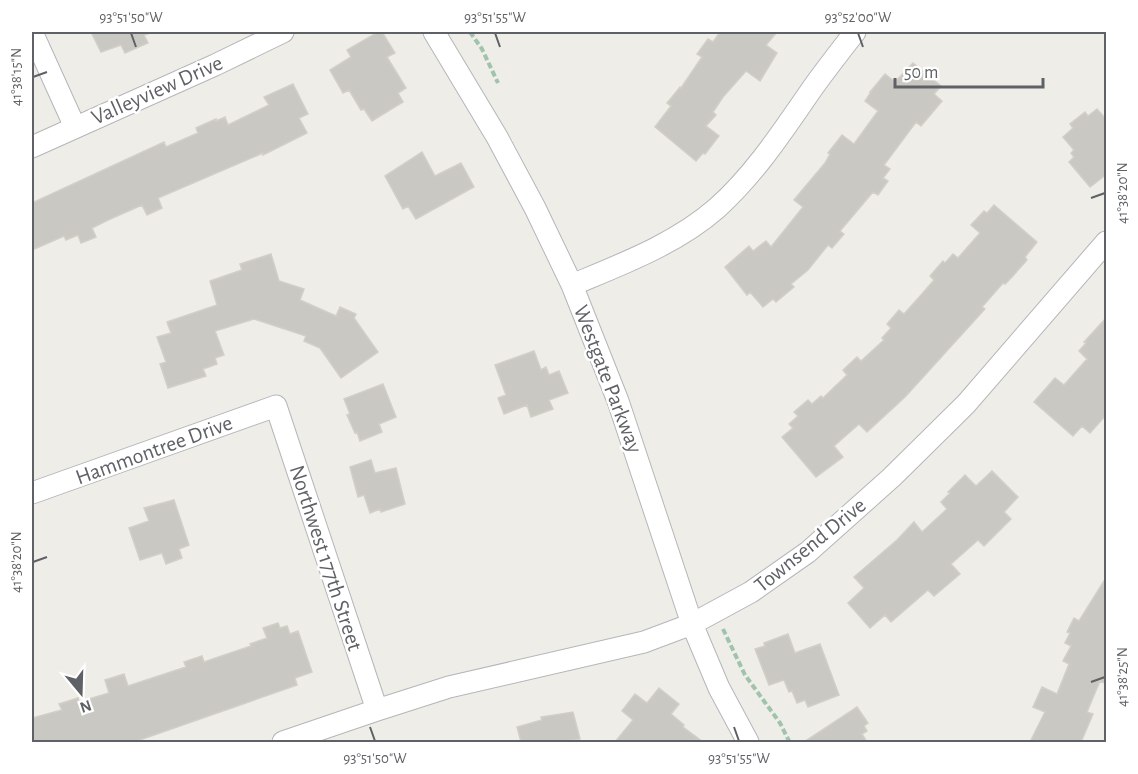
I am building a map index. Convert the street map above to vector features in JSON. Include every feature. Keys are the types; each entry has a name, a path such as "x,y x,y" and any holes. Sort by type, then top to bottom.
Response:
{"street":[{"path":"32,32 75,127"},
{"name":"Valleyview Drive","path":"32,147 283,32"},
{"name":"Westgate Parkway","path":"434,32 497,137 536,208 572,285 618,401 692,624 719,688 748,742"},
{"path":"572,285 672,240 717,208 746,178 780,136 855,32"},
{"name":"Townsend Drive","path":"283,742 449,687 644,642 692,624 752,592 808,552 892,477 966,404 1107,242"},
{"name":"Hammontree Drive","path":"32,493 276,406"},
{"name":"Northwest 177th Street","path":"276,406 377,710"}],"path":[{"path":"470,32 482,49 498,83"},
{"path":"717,610 734,655 754,689 780,723 789,741"}],"building":[{"path":"91,32 153,32 144,35 148,43 125,53 121,45 101,52"},
{"path":"378,32 382,32 395,53 387,57 406,88 398,93 403,102 372,121 364,109 361,110 349,90 343,93 330,70 351,57 347,50"},
{"path":"720,32 777,32 766,45 777,53 760,81 746,71 723,97 713,112 716,115 706,126 719,136 705,154 703,153 696,161 655,127 671,106 667,103 681,88 702,57 697,54 708,39 713,42"},
{"path":"913,63 941,86 934,94 942,101 921,126 916,122 884,165 890,169 883,178 888,181 878,195 873,192 840,231 844,234 832,248 828,245 808,270 791,284 794,287 776,302 773,299 763,307 750,292 747,295 725,267 749,246 753,251 766,241 771,247 803,207 794,200 825,163 830,154 828,153 842,135 854,144 878,111 865,101 870,92 885,74 895,82"},
{"path":"293,84 308,114 299,118 307,133 263,155 263,153 158,198 162,208 147,215 142,205 108,220 92,228 96,237 81,243 78,235 66,240 64,236 32,250 32,203 164,142 166,147 198,133 196,128 216,119 216,121 225,117 228,125 269,105 264,97"},
{"path":"1097,109 1107,120 1107,174 1090,187 1069,162 1074,157 1071,153 1074,150 1063,137 1073,128 1070,124 1085,112 1088,116"},
{"path":"422,152 435,176 461,163 474,187 416,219 408,206 403,209 385,176"},
{"path":"994,205 1037,242 1025,257 1027,260 1005,284 1003,283 982,307 985,309 905,397 867,432 859,424 834,446 843,457 816,477 782,437 793,428 789,424 798,416 794,412 808,400 812,404 821,396 823,398 847,375 843,370 857,357 861,361 884,340 882,338 891,328 887,324 899,310 904,314 921,295 934,280 930,276 943,261 945,263 953,254 958,258 980,233 971,225 984,211 987,213"},
{"path":"271,254 279,281 304,289 300,300 336,316 340,307 356,314 354,318 378,352 341,378 320,348 304,341 306,336 254,319 215,331 224,355 215,358 217,364 203,369 206,376 168,388 160,364 166,362 157,337 171,333 167,322 217,305 210,281 242,270 240,264"},
{"path":"1107,317 1107,414 1090,433 1082,426 1073,436 1034,402 1055,378 1064,385 1087,359 1079,351 1086,343 1084,342"},
{"path":"534,351 541,370 546,367 549,375 559,371 568,393 549,400 553,409 531,417 527,405 504,414 498,398 506,395 495,365"},
{"path":"383,384 396,417 379,424 382,432 360,441 347,415 350,414 344,399"},
{"path":"371,460 375,473 396,468 405,504 370,513 364,495 358,497 350,467"},
{"path":"992,471 1018,497 1004,512 1011,519 984,546 978,540 951,564 960,574 934,596 928,590 891,622 885,615 870,628 848,603 864,588 854,577 914,522 922,532 947,509 941,502 965,475 976,486"},
{"path":"174,500 189,545 179,549 182,558 166,564 162,553 140,560 129,528 149,521 144,508"},
{"path":"1107,576 1107,684 1100,681 1087,712 1093,714 1081,742 1030,742 1045,712 1033,707 1042,687 1057,694 1069,664 1063,661 1071,646 1065,643 1070,633 1067,632 1074,618 1079,621"},
{"path":"278,623 280,628 287,626 290,634 298,631 312,672 295,678 297,685 134,742 32,742 32,718 62,710 59,704 78,698 79,702 109,693 105,680 124,674 128,686 186,667 184,662 202,656 204,662 267,638 263,628"},
{"path":"788,634 795,653 820,644 839,695 808,707 805,700 797,703 784,680 769,685 755,649"},
{"path":"659,688 679,704 671,714 684,725 683,727 703,742 615,742 633,720 622,711 635,694 647,703"},
{"path":"857,707 868,723 864,726 867,731 862,734 867,742 804,742"},
{"path":"573,712 580,739 563,742 521,742 517,727 542,720 541,717"}]}
